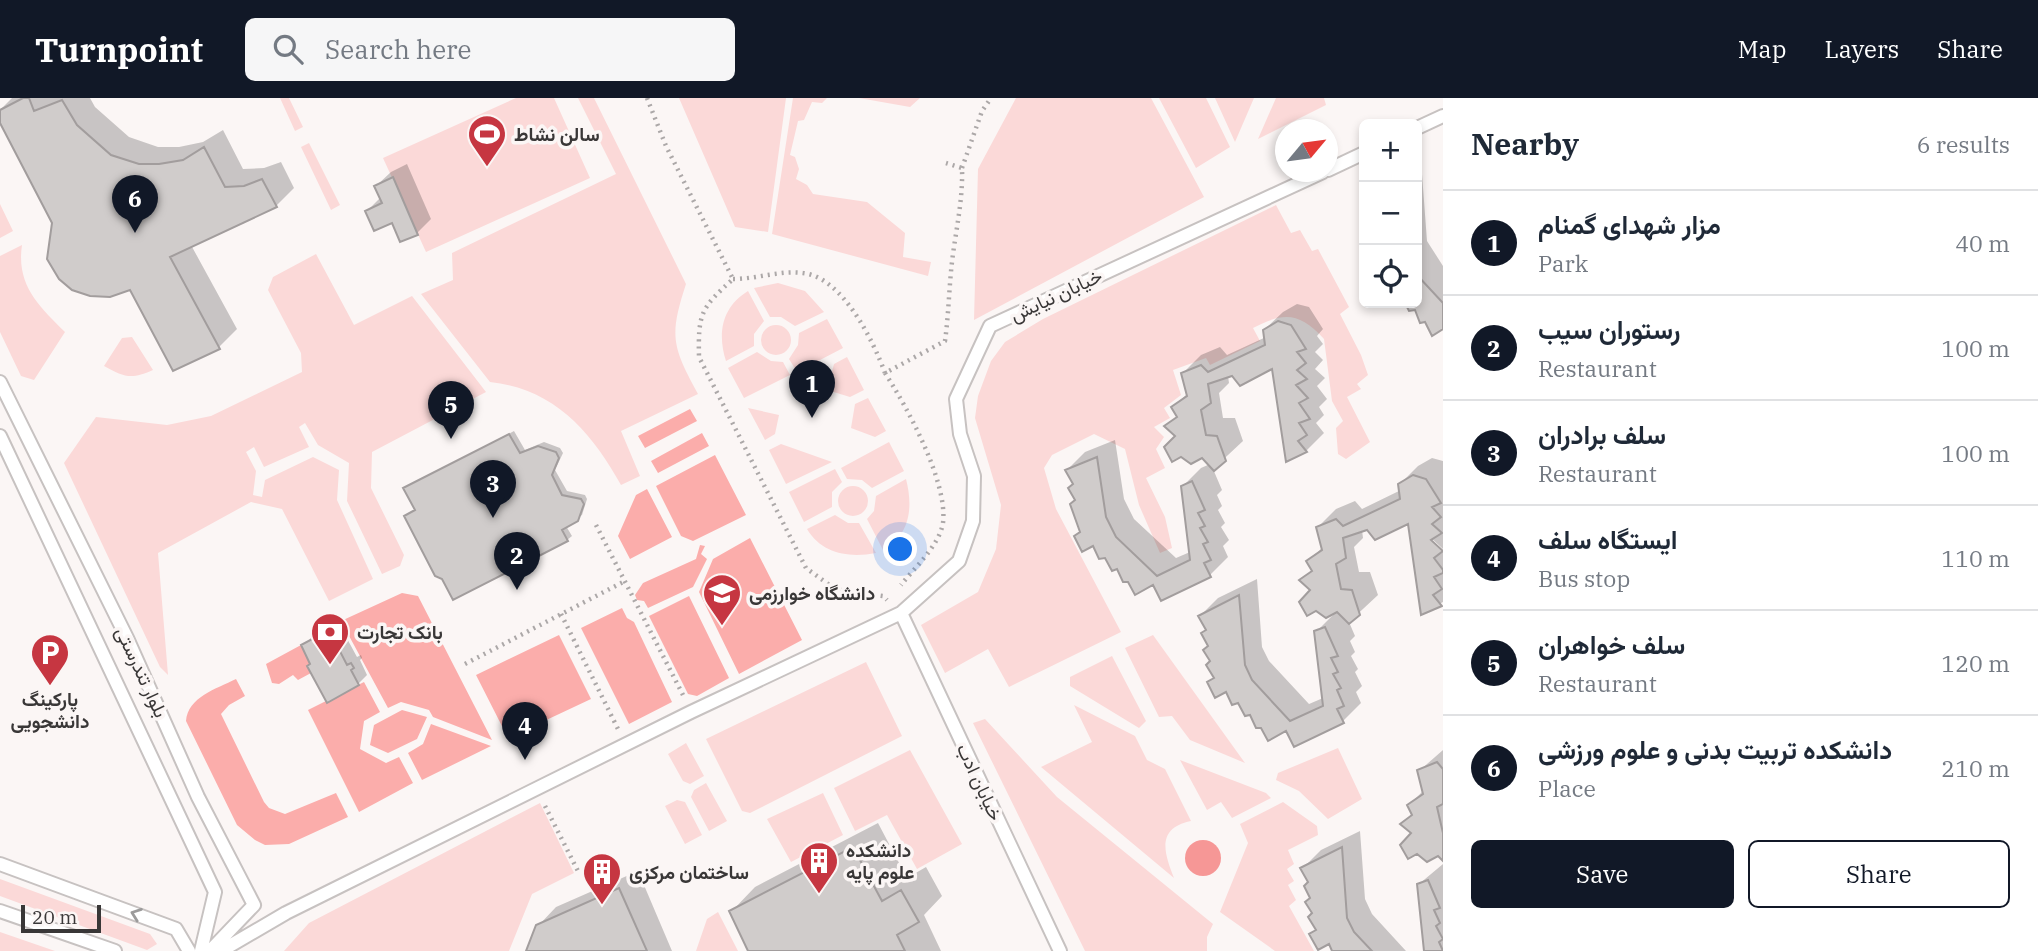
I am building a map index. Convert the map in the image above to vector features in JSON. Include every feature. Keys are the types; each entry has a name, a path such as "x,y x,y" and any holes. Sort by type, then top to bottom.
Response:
{"lane":[{"path":"1422,126 1443,116"},
{"name":"خیابان نیایش","path":"1338,165 1359,155"},
{"name":"خیابان نیایش","path":"221,951 286,913 625,744 901,613 959,561 973,520 974,476 960,434 956,399 990,326 1301,182"},
{"name":"بلوار تندرستی","path":"0,383 127,638 198,797 254,905 210,951"},
{"name":"بلوار تندرستی","path":"0,436 215,892 201,951"},
{"name":"خیابان ادب","path":"901,613 1060,951"},
{"path":"0,864 176,929 189,951"},
{"path":"0,911 115,951"}],"path":[{"path":"647,98 666,146 733,279"},
{"path":"885,373 945,341 963,194 962,168 982,111 991,98"},
{"path":"946,163 962,168"},
{"path":"805,273 835,287 858,319 906,409 942,499 943,524 929,551 901,585 901,613 883,596 835,589 806,568 731,421 699,357 698,321 711,299 733,279 805,273"},
{"path":"596,525 691,712"},
{"path":"465,664 625,582"},
{"path":"561,614 625,744"},
{"path":"536,789 579,873"}],"shaded area":[{"path":"280,98 289,98 303,127 295,131"},
{"name":"سالن نشاط","path":"516,98 554,98 590,178 426,252 383,158"},
{"path":"578,98 594,98 686,284 677,316 676,341 678,352 698,394 621,431 640,476 621,485 597,447 552,403 513,386 490,382 421,294 453,280 452,253 616,174"},
{"path":"679,98 786,98 768,232 735,227"},
{"path":"793,98 827,98 822,103 812,102 804,120 798,121 790,155 795,157 799,169 796,179 807,185 813,194 867,202 905,233 903,257 931,262 928,276 772,234"},
{"path":"859,98 920,98 910,107"},
{"path":"1016,98 1151,98 1204,197 974,320 978,169"},
{"path":"1159,98 1206,98 1230,147 1196,168"},
{"path":"1215,98 1254,98 1235,142"},
{"path":"1276,98 1324,98 1326,105 1298,119 1275,119 1275,130 1258,139"},
{"path":"309,143 340,205 331,210 301,147"},
{"path":"0,204 13,231 0,238"},
{"path":"1276,205 1291,233 1300,230 1312,251 1318,249 1349,307 1340,314 1368,375 1357,384 1361,389 1347,397 1370,442 1346,459 1338,454 1336,428 1343,421 1332,401 1324,339 1299,319 1282,317 1264,323 1253,328 1260,341 1210,365 1206,358 1173,370 1181,395 1164,408 1170,418 1154,427 1164,437 1156,449 1165,468 1146,478 1165,517 1172,548 1160,553 1139,505 1125,449 1094,434 1052,455 1044,468 1056,509 1121,632 1009,687 988,649 945,673 921,625 978,592 996,549 1001,505 975,418 978,396 991,361 1005,342 1043,319"},
{"path":"22,245 21,259 26,283 38,304 65,332 34,380 21,376 0,332 0,256"},
{"path":"316,254 354,325 412,296 486,392 372,452 371,488 404,555 400,566 382,574 347,501 349,463 318,445 305,423 299,427 309,447 264,467 254,447 246,452 256,471 253,495 262,497 265,480 313,457 339,470 337,500 373,579 329,601 282,509 251,502 158,553 168,675 160,667 64,463 96,417 167,425 211,416 302,372 301,353 268,290 273,277"},
{"path":"778,283 805,291 824,312 795,326 781,317 770,317 754,288"},
{"path":"748,291 764,321 754,334 754,346 726,361 722,340 724,322 732,305"},
{"path":"827,319 843,348 797,372 789,359 798,345 799,333"},
{"path":"776,325 787,329 791,340 787,351 776,355 765,351 761,340 765,329"},
{"path":"132,337 153,370 128,376 104,366 122,338"},
{"path":"757,352 771,361 783,362 790,375 744,398 728,368"},
{"path":"847,357 864,390 850,397 827,390 834,364"},
{"path":"868,398 886,431 875,437 851,428 855,404"},
{"path":"748,408 779,415 775,434 765,440"},
{"path":"690,409 697,421 645,448 638,436"},
{"path":"702,433 709,446 658,473 651,461"},
{"path":"889,442 904,471 872,488 862,480 847,479 841,468"},
{"path":"781,444 832,462 786,484 769,450"},
{"path":"715,455 746,515 693,541 681,536 656,486"},
{"path":"835,469 842,482 832,492 832,507 804,522 789,492"},
{"path":"906,479 908,519 899,536 883,550 867,519 874,511 876,496"},
{"path":"853,486 859,487 867,495 867,507 859,515 853,516 847,515 839,507 838,501 839,495 847,487"},
{"path":"647,489 672,537 630,559 618,536 636,495"},
{"path":"835,515 848,523 859,523 876,553 846,554 820,544 807,529"},
{"path":"750,538 802,640 739,674 699,592 713,559"},
{"path":"700,545 705,546 701,554 707,559 693,587 648,608 644,601 637,600 635,595 643,583 696,559"},
{"path":"402,593 418,596 492,740 433,717 429,710 401,702 388,708 341,621"},
{"path":"689,596 729,678 697,696 688,694 649,616"},
{"path":"622,608 627,618 634,622 672,702 629,724 581,628"},
{"path":"559,635 591,699 508,738 476,675"},
{"path":"1153,635 1245,763 1190,740 1172,716 1159,717 1125,648"},
{"path":"301,645 311,673 298,680 293,675 279,684 272,683 266,664"},
{"path":"1112,656 1146,721 1139,728 1070,686 1070,677"},
{"path":"866,662 902,736 750,813 742,811 706,739"},
{"path":"236,679 245,696 229,705 221,714 264,802 269,808 285,814 336,793 348,817 289,844 265,845 237,825 186,721 197,700"},
{"path":"364,682 380,712 364,721 360,749 386,763 399,757 413,783 359,812 308,710"},
{"path":"1074,705 1135,736 1147,760 1165,769 1191,821 1172,829 1168,836 1166,851 1174,878 1041,767 1092,742"},
{"path":"402,710 427,717 417,739 388,753 370,745 374,725"},
{"path":"985,719 1057,797 1213,924 1207,937 1207,951 1085,951 973,723"},
{"path":"431,724 491,746 422,780 408,753 423,744"},
{"path":"686,743 704,776 690,784 683,781 668,754"},
{"path":"1338,748 1362,799 1328,819 1299,791 1276,780 1278,773"},
{"path":"910,750 962,844 917,869 887,815 855,831 834,788"},
{"path":"1180,760 1266,793 1271,798 1232,818 1221,802 1207,810"},
{"path":"706,783 727,821 709,831 691,797 694,790"},
{"path":"823,793 843,835 791,862 767,819"},
{"path":"677,800 685,802 702,835 685,844 665,806"},
{"path":"1283,802 1317,826 1318,835 1288,850 1294,864 1287,869 1294,881 1288,885 1296,900 1289,906 1314,951 1275,951 1220,912 1248,843 1240,824"},
{"path":"540,803 574,873 532,894 509,951 284,951 309,923"},
{"path":"1203,840 1216,845 1221,858 1216,871 1203,876 1190,871 1185,858 1190,845"},
{"path":"0,879 150,934 157,944 147,950 0,896"},
{"path":"718,912 738,951 696,951 707,919"},
{"path":"0,932 55,951 0,951"}],"building":[{"path":"23,98 29,98 34,111 62,100 77,125 111,155 139,164 159,164 183,160 204,147 225,187 244,186 262,179 277,207 170,257 220,349 173,371 130,290 110,297 90,296 72,290 59,279 47,259 52,223 0,123 0,110"},
{"path":"393,177 418,235 400,242 392,223 374,231 365,211 382,203 374,186"},
{"path":"1422,280 1443,303 1443,329 1432,336 1425,322 1420,323 1415,310 1409,311 1408,308 1422,308"},
{"path":"1278,321 1291,325 1306,349 1297,352 1306,363 1297,370 1307,379 1296,385 1308,398 1299,403 1310,419 1299,423 1307,435 1298,441 1307,452 1286,462 1272,369 1240,386 1232,376 1208,384 1211,403 1201,410 1206,435 1217,436 1226,461 1214,471 1202,458 1191,464 1181,457 1172,462 1164,447 1175,436 1164,426 1177,417 1171,407 1187,396 1181,373 1201,365 1208,372 1265,345 1263,330"},
{"path":"509,434 520,453 538,446 556,452 559,458 552,475 562,495 581,499 584,504 578,521 562,530 568,541 453,600 442,579 435,576 404,516 415,510 403,488"},
{"path":"1097,457 1106,517 1116,537 1157,576 1190,560 1181,486 1192,481 1205,510 1198,513 1205,526 1200,528 1208,542 1203,544 1211,560 1204,563 1211,577 1161,601 1153,585 1135,595 1128,582 1123,582 1117,569 1112,571 1105,558 1099,559 1093,546 1082,552 1074,536 1080,532 1070,504 1075,500 1068,488 1073,484 1065,470"},
{"path":"1413,475 1426,479 1441,503 1432,507 1441,517 1432,524 1442,533 1431,540 1443,551 1434,558 1443,570 1443,573 1434,577 1442,589 1433,595 1442,606 1421,615 1408,524 1375,540 1367,530 1343,538 1346,558 1336,564 1341,589 1352,590 1360,615 1349,624 1337,612 1326,618 1316,611 1307,616 1299,602 1310,590 1299,580 1312,571 1306,561 1322,550 1316,527 1336,519 1343,526 1400,499 1398,484"},
{"path":"1239,595 1245,665 1252,680 1290,721 1323,706 1314,631 1325,627 1338,656 1331,658 1338,672 1333,674 1341,688 1337,690 1344,706 1337,709 1344,723 1294,747 1286,731 1268,741 1261,728 1256,728 1250,715 1245,716 1238,703 1232,705 1226,692 1215,698 1207,682 1214,678 1206,665 1210,661 1203,650 1208,646 1201,633 1206,630 1198,616"},
{"path":"329,630 347,665 351,663 354,668 351,670 359,685 327,703 307,666 310,664 301,645"},
{"path":"1437,762 1443,769 1443,804 1437,807 1443,833 1443,861 1438,856 1427,862 1417,854 1408,859 1400,845 1411,833 1400,824 1412,815 1407,805 1423,794 1417,770"},
{"name":"دانشکده علوم پایه","path":"853,847 882,901 901,890 919,922 897,935 905,951 748,951 729,911"},
{"path":"1342,847 1347,918 1354,932 1372,951 1332,951 1329,944 1318,950 1309,934 1316,930 1308,917 1312,913 1305,902 1310,898 1304,886 1308,882 1300,868"},
{"path":"1428,880 1440,908 1434,910 1440,923 1436,926 1443,939 1439,942 1443,951 1424,951 1417,884"},
{"name":"ساختمان مرکزی","path":"619,888 647,951 526,951 536,925"}],"place":[{"name":"سالن نشاط","path":"487,168"},
{"name":"دانشکده تربیت بدنی و علوم ورزشی","path":"135,233"},
{"name":"مزار شهدای گمنام","path":"812,418"},
{"name":"سلف خواهران","path":"451,439"},
{"name":"سلف برادران","path":"493,518"},
{"name":"رستوران سیب","path":"517,590"},
{"name":"دانشگاه خوارزمی","path":"722,627"},
{"name":"بانک تجارت","path":"330,666"},
{"name":"پارکینگ دانشجویی","path":"50,687"},
{"name":"ایستگاه سلف","path":"525,760"},
{"name":"دانشکده علوم پایه","path":"819,895"},
{"name":"ساختمان مرکزی","path":"602,906"}]}
